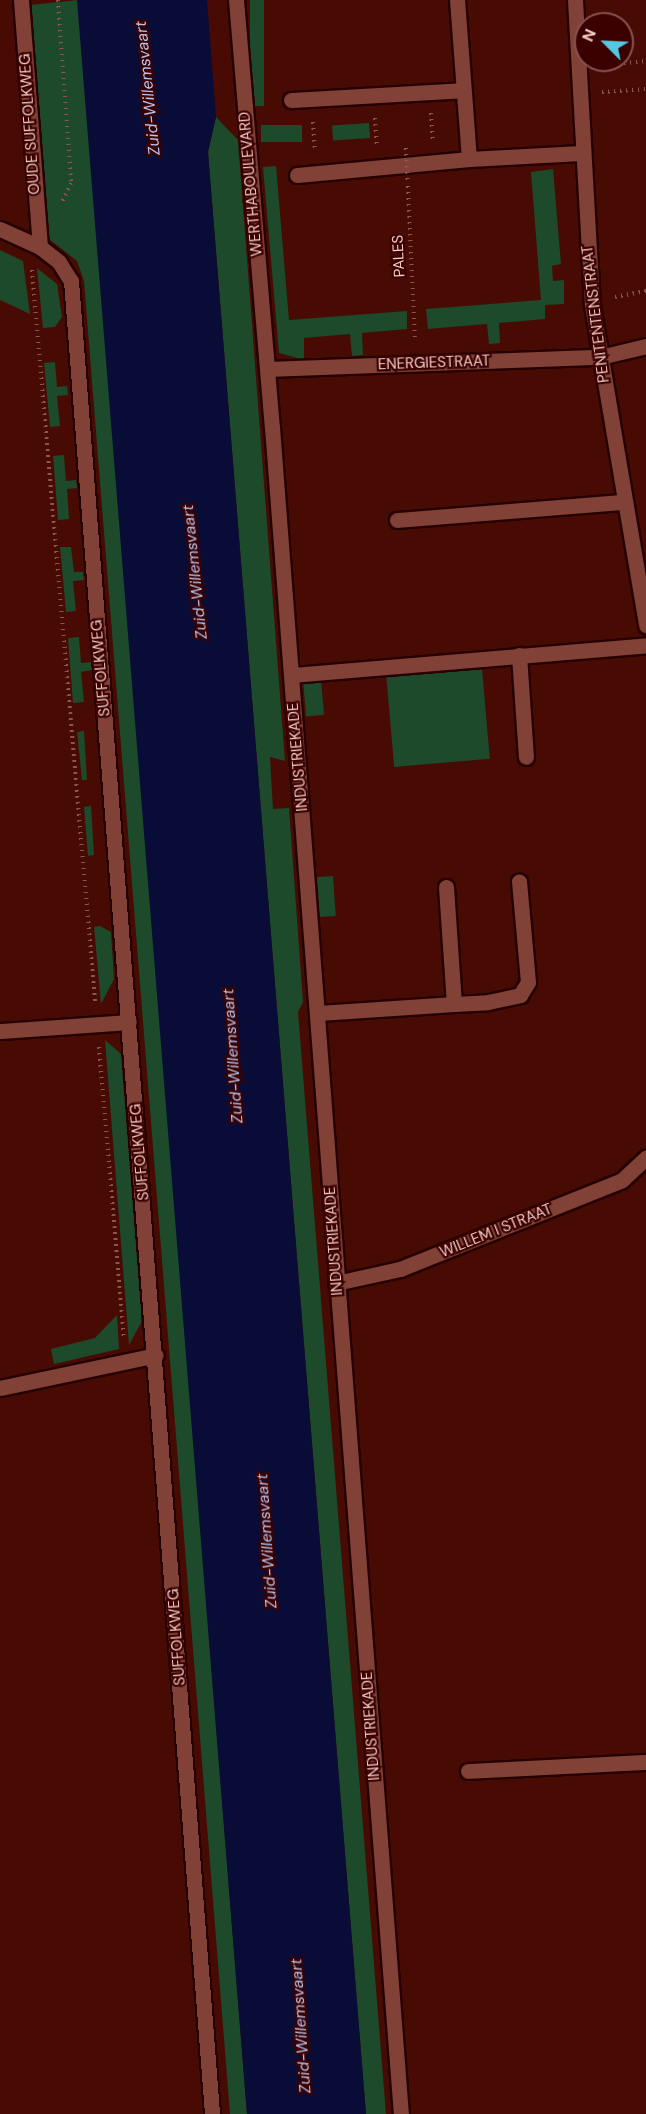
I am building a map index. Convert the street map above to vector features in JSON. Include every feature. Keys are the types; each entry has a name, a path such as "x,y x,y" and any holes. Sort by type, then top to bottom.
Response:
{"street":[{"name":"OUDE SUFFOLKWEG","path":"21,0 40,247"},
{"name":"WERTHABOULEVARD","path":"236,0 267,369"},
{"path":"457,0 469,159"},
{"name":"PENITENTENSTRAAT","path":"578,72 581,153 592,305 623,502 646,625"},
{"path":"291,100 463,90"},
{"path":"297,175 469,159 581,153"},
{"name":"SUFFOLKWEG","path":"0,229 40,247 59,262 71,281 156,1355 212,2114"},
{"name":"ENERGIESTRAAT","path":"267,369 600,357 646,346"},
{"name":"INDUSTRIEKADE","path":"267,369 319,1013 336,1283 401,2114"},
{"path":"397,520 623,502"},
{"path":"292,675 646,645"},
{"path":"519,656 526,757"},
{"path":"319,1013 454,1004 520,995 528,982 519,881"},
{"path":"446,887 454,1004"},
{"path":"0,1031 129,1023"},
{"name":"WILLEM I STRAAT","path":"336,1283 433,1256 622,1180 646,1158"},
{"path":"0,1388 156,1355"},
{"path":"468,1771 646,1762"}],"path":[{"path":"38,219 65,199 71,183 58,0"},
{"path":"579,93 646,89"},
{"path":"424,146 434,146 431,104"},
{"path":"375,108 377,149"},
{"path":"312,113 315,154"},
{"path":"396,148 415,147"},
{"name":"PALES","path":"406,148 417,364"},
{"path":"367,150 387,149"},
{"path":"304,155 326,153"},
{"path":"40,247 31,265 126,1361"},
{"path":"592,305 646,291"}],"green space":[{"path":"78,0 247,2114 230,2114 84,281 77,261 49,239 30,5"},
{"path":"250,0 264,0 264,106 250,106"},
{"path":"216,117 238,140 285,761 270,757 273,809 289,808 303,1002 298,1012 386,2114 366,2114 208,152"},
{"path":"369,123 370,138 333,141 332,126"},
{"path":"261,125 302,125 302,142 261,142"},
{"path":"276,166 289,320 407,311 407,329 362,333 363,355 352,356 350,334 304,338 304,360 279,353 263,167"},
{"path":"553,169 561,264 552,266 553,281 564,280 564,304 545,305 545,319 499,323 500,343 489,344 487,324 428,329 426,309 541,300 531,172"},
{"path":"0,250 23,261 30,314 0,300"},
{"path":"37,268 57,284 62,317 55,327 43,328"},
{"path":"55,362 57,387 67,386 68,395 57,396 60,426 50,427 44,363"},
{"path":"64,455 66,481 76,480 77,488 67,489 69,519 58,520 53,456"},
{"path":"60,547 71,547 74,572 83,572 84,580 73,581 76,611 66,612"},
{"path":"79,637 81,663 91,662 92,670 81,672 84,702 73,703 68,638"},
{"path":"482,669 490,759 394,767 386,677"},
{"path":"321,680 324,715 306,716 303,682"},
{"path":"84,731 87,780 82,780 77,732"},
{"path":"91,806 94,855 88,856 84,807"},
{"path":"333,876 336,916 320,917 317,877"},
{"path":"100,926 111,932 114,979 101,1004 94,927"},
{"path":"105,1040 121,1054 141,1309 141,1323 129,1345"},
{"path":"117,1315 119,1349 54,1364 51,1349 95,1338"}],"water":[{"name":"Zuid-Willemsvaart","path":"77,0 207,0 216,117 208,152 366,2114 247,2114"}]}
